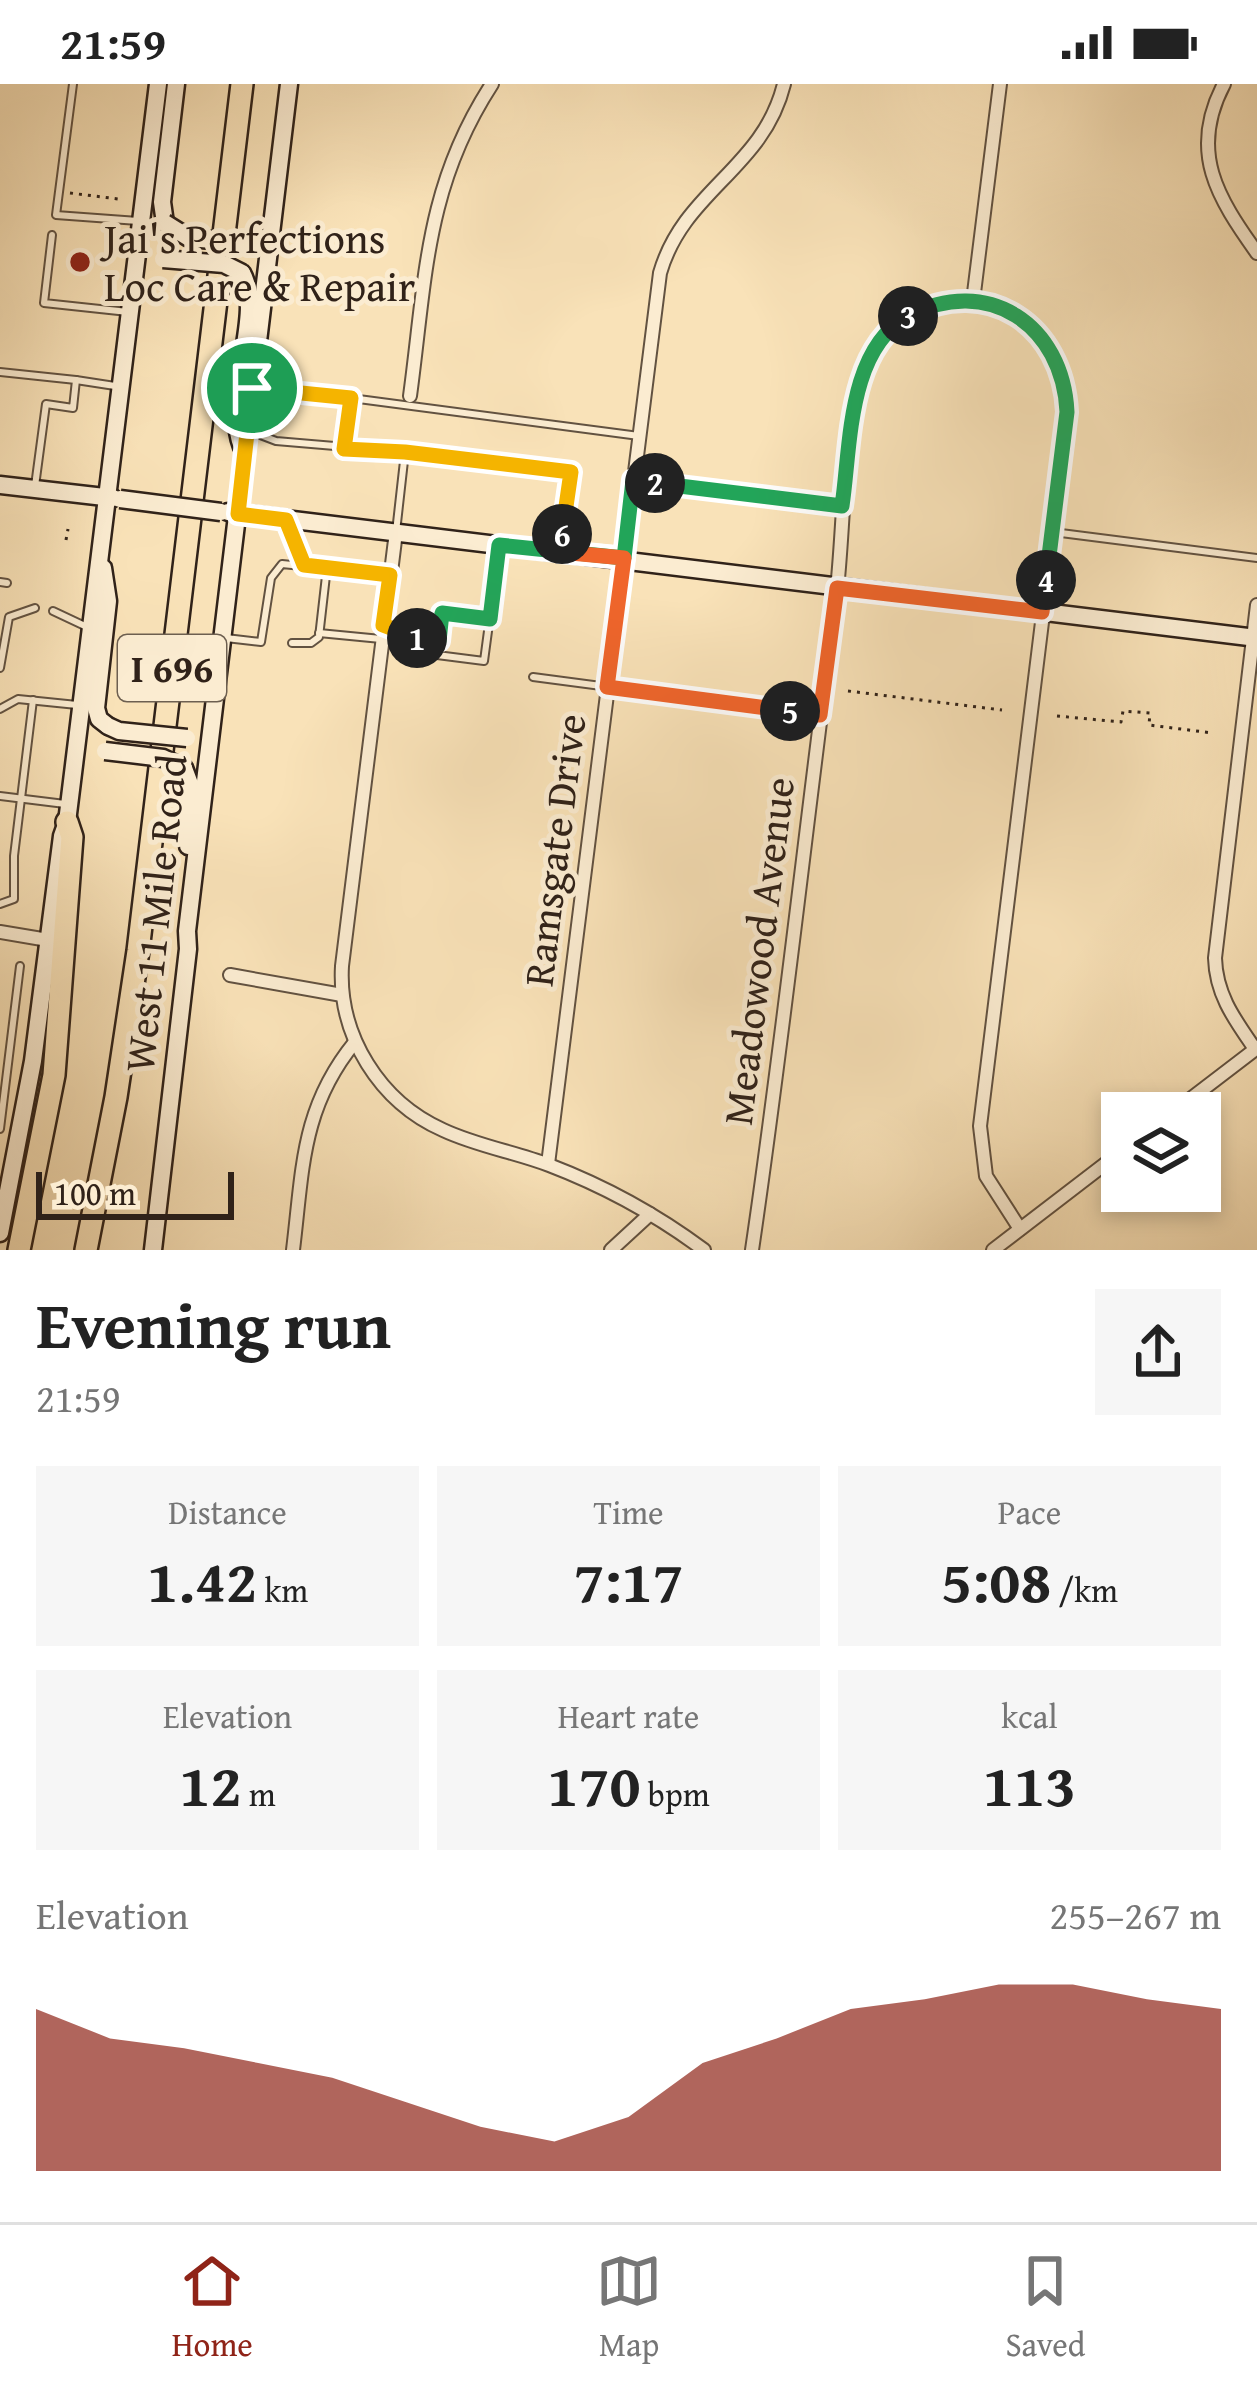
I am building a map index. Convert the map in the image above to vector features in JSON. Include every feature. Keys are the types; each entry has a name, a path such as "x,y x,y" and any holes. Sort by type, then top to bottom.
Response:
{"highway":[{"name":"I 696","path":"86,1250 138,951 242,84"},
{"path":"19,1250 58,1037 72,837 68,813"}],"main road":[{"path":"158,84 119,387 113,498 100,543 95,708 99,719 119,731 187,738 203,730 213,716"},
{"path":"176,84 163,202 165,223 189,238 247,243 272,226"},
{"name":"West 11 Mile Road","path":"153,1250 223,638 229,513 244,454 289,84"},
{"path":"135,276 143,266 163,259 224,264 242,273 249,295 233,425 244,454"},
{"path":"0,485 1255,638"},
{"path":"0,1232 8,1156 44,978 80,706 97,630"},
{"path":"73,772 84,758 105,752 163,758 184,768 190,784 189,913"}],"street":[{"path":"410,396 437,203 463,133 492,84"},
{"name":"Ramsgate Drive","path":"548,1164 652,316 666,252 691,211 765,135 784,84"},
{"path":"1000,84 974,301 1030,325 1061,371 1067,412 980,1126 986,1175 1020,1229"},
{"path":"1224,84 1210,121 1212,172 1219,197 1257,253"},
{"name":"Meadowood Avenue","path":"752,1250 860,386 868,359 900,320 943,302 974,301"},
{"path":"396,532 344,945 342,994 356,1042 376,1076 411,1112 454,1135 548,1164 650,1214 704,1250"},
{"path":"1199,1092 1256,1048 1226,1007 1215,958 1257,605"},
{"path":"0,932 49,940"},
{"path":"230,975 342,994"},
{"path":"293,1250 315,1106 356,1042"},
{"path":"993,1250 1101,1167"},
{"path":"611,1250 650,1214"}],"lane":[{"path":"73,84 56,214 141,221"},
{"path":"52,236 44,303 128,313"},
{"path":"0,372 119,387"},
{"path":"34,489 46,404 73,408 76,380"},
{"path":"252,388 639,436"},
{"path":"344,449 351,398"},
{"path":"247,430 276,441 571,472 560,552"},
{"path":"396,532 405,452"},
{"path":"633,480 842,506"},
{"path":"286,520 304,565"},
{"path":"1052,532 1257,558"},
{"path":"490,619 442,613 437,655 484,661 483,638 490,619 499,545"},
{"path":"223,638 261,642 271,578 282,563 390,575"},
{"path":"292,643 311,643 320,633 327,567"},
{"path":"0,668 8,617 35,608"},
{"path":"52,611 97,630"},
{"path":"320,633 441,636"},
{"path":"532,677 820,715"},
{"path":"0,709 19,699 80,706"},
{"path":"0,904 14,899 14,856 33,700"},
{"path":"0,796 68,813"},
{"path":"0,1129 20,971 44,978"}],"path":[{"path":"71,180 70,194 118,199"},
{"path":"67,540 68,529"},
{"path":"848,691 1002,710"},
{"path":"1058,716 1121,722 1123,711 1150,713 1149,725 1212,734"}],"place":[{"name":"Jai's Perfections Loc Care & Repair","path":"80,262"}],"route":[{"path":"252,388 238,514 286,520 304,565 390,575 383,625 439,641 442,613 490,619 499,545 585,555 624,558 633,480 842,506 860,386 868,359 884,335 900,320 943,302 960,299 990,305 1013,314 1041,337 1056,359 1066,389 1042,612 837,588 820,715 607,687 624,558 560,552 571,472 344,449 351,398 252,388"}]}
